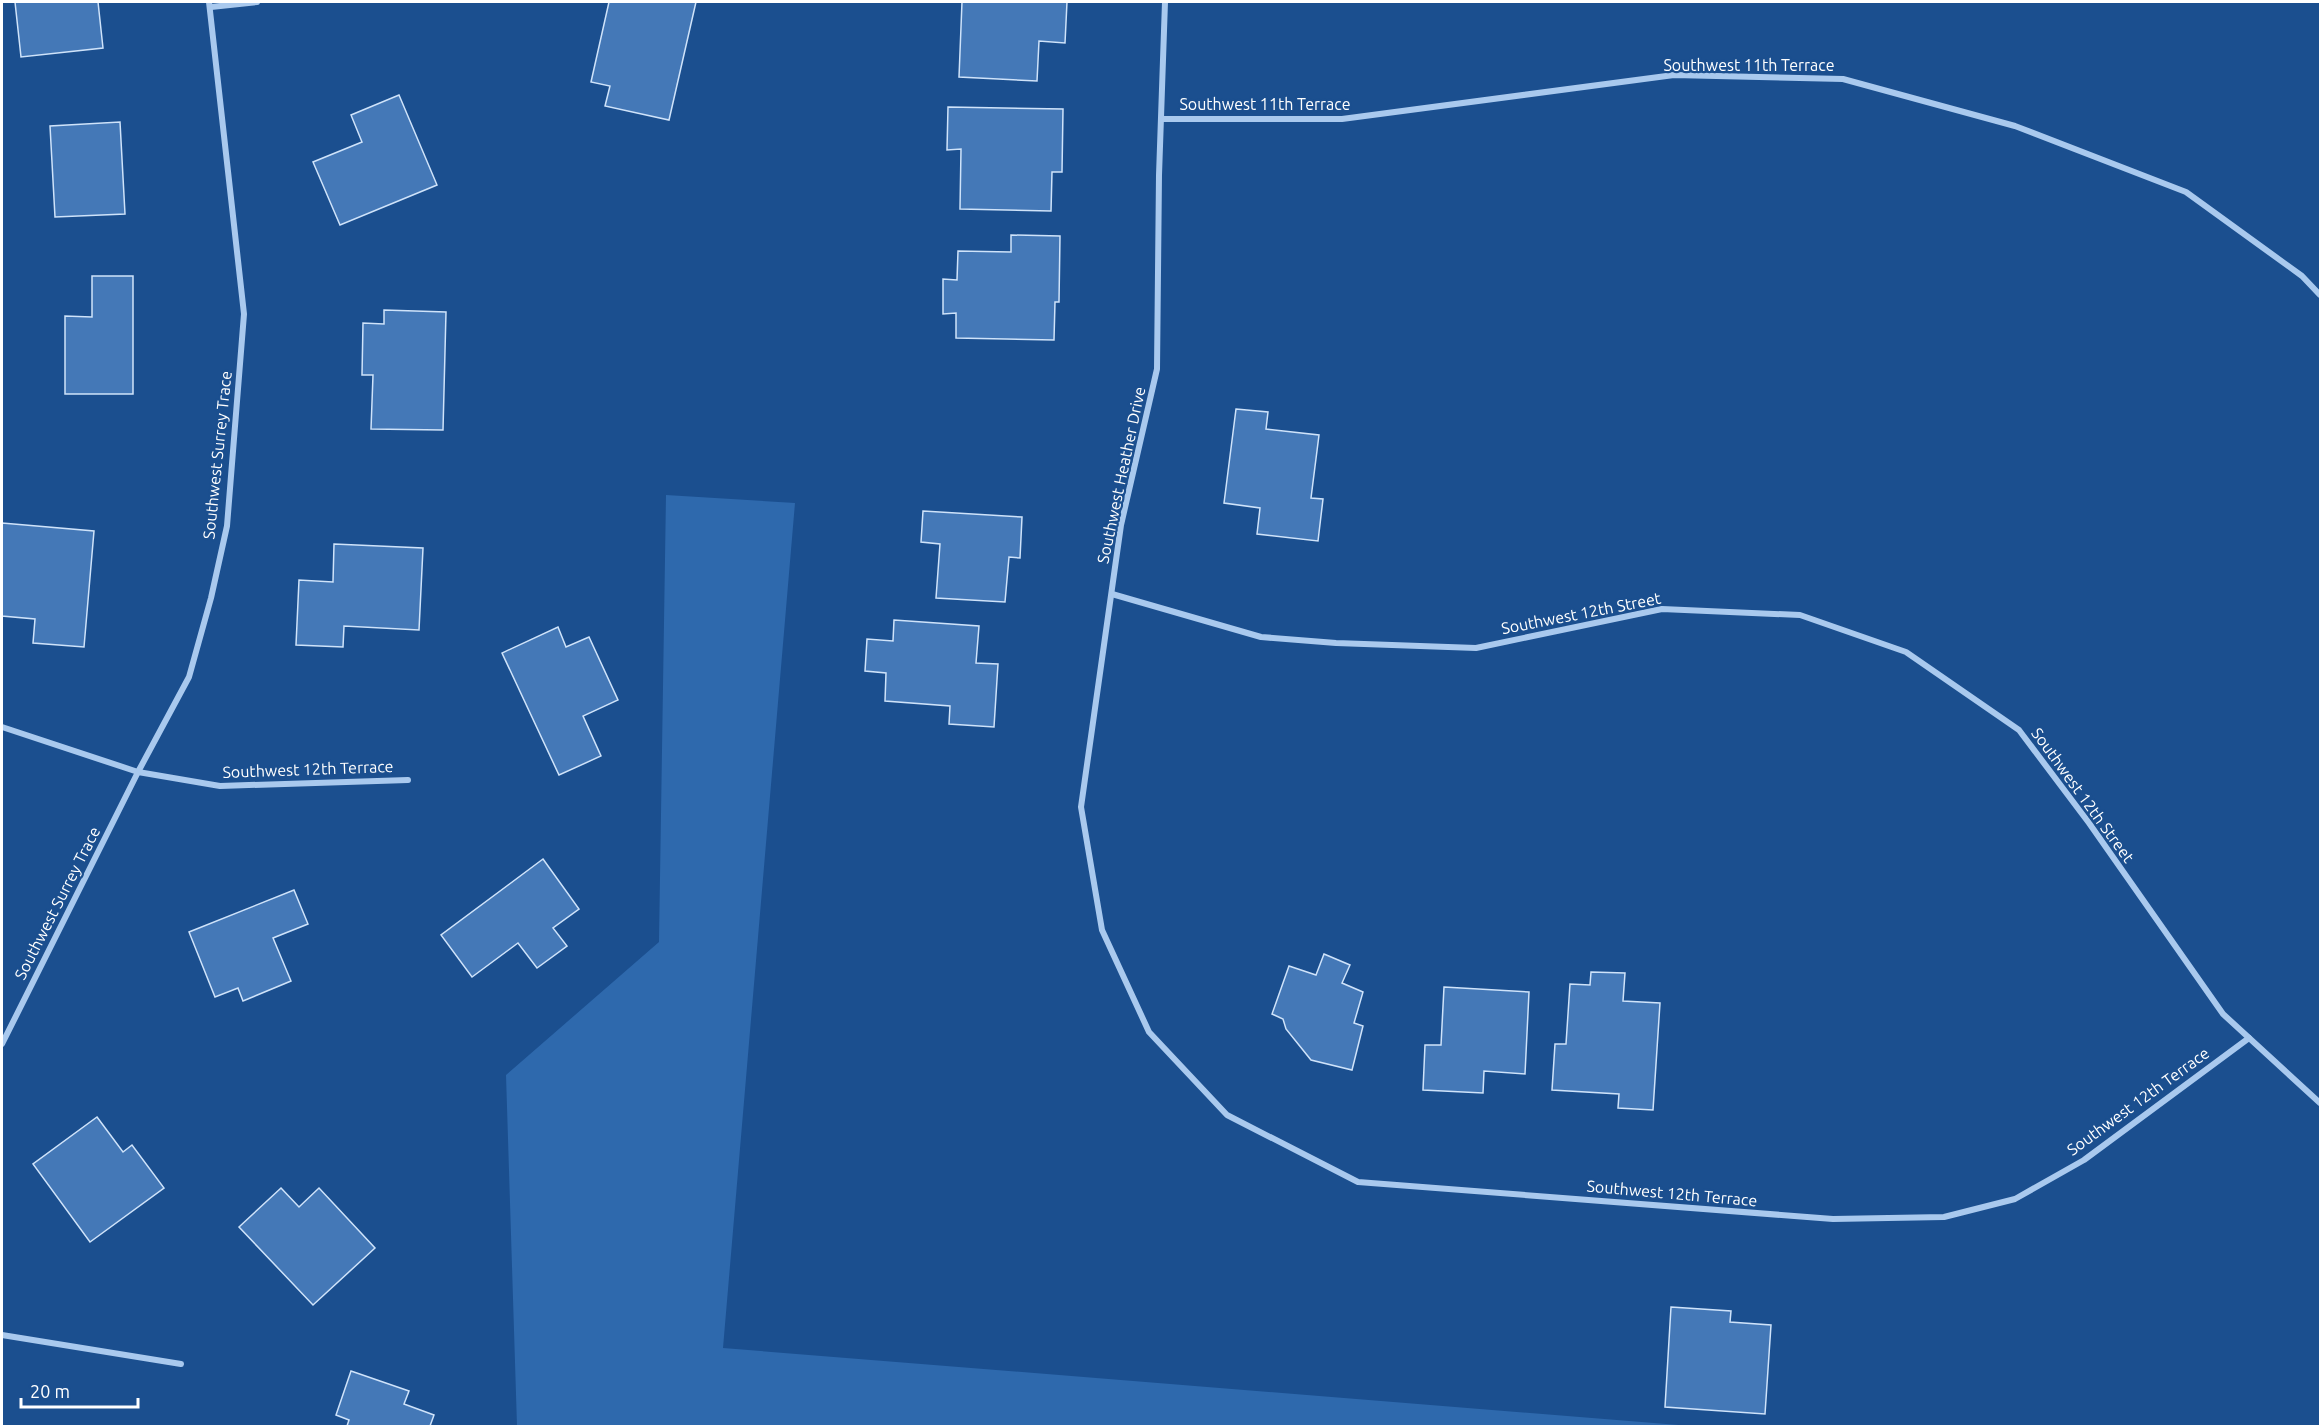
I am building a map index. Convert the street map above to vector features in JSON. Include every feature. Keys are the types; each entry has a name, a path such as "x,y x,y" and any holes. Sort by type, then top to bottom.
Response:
{"street":[{"path":"210,4 257,2"},
{"name":"Southwest Heather Drive","path":"1126,981 1102,930 1081,807 1121,525 1157,369 1165,2"},
{"name":"Southwest Surrey Trace","path":"2,1044 138,772 189,677 211,598 226,526 244,314 210,4"},
{"name":"Southwest 11th Terrace","path":"1161,119 1342,119 1674,75 1843,79 2015,126 2186,192 2302,276 2320,295"},
{"name":"Southwest 12th Street","path":"1112,594 1261,637 1336,643 1476,648 1662,609 1800,615 1906,652 2019,730 2089,824 2223,1014 2320,1102"},
{"name":"Southwest 12th Terrace","path":"2,727 138,772 220,786 408,780"},
{"name":"Southwest 12th Terrace","path":"1126,981 1149,1032 1227,1115 1358,1182 1833,1219 1944,1217 2015,1199 2084,1160 2249,1038"},
{"path":"2,1335 182,1364"}],"shaded area":[{"path":"666,495 795,503 723,1348 1691,1426 517,1426 506,1075 659,942"}],"building":[{"path":"15,2 98,2 103,48 21,57"},
{"path":"609,2 696,2 669,120 605,106 610,86 591,82"},
{"path":"962,2 1067,2 1065,43 1039,41 1037,81 959,77"},
{"path":"399,95 437,185 340,225 313,162 362,142 351,115"},
{"path":"948,107 1063,109 1062,172 1052,172 1051,211 960,209 961,149 947,150"},
{"path":"120,122 125,214 55,217 50,126"},
{"path":"1011,235 1060,236 1059,302 1055,302 1054,340 956,338 956,313 943,314 943,279 957,280 958,251 1011,252"},
{"path":"92,276 133,276 133,394 65,394 65,316 92,317"},
{"path":"384,310 446,312 443,430 371,429 373,375 362,375 363,323 384,324"},
{"path":"1236,409 1268,412 1266,429 1319,435 1311,498 1323,499 1318,541 1257,534 1260,508 1224,503"},
{"path":"923,511 1022,517 1020,558 1009,557 1005,602 936,598 940,544 921,542"},
{"path":"2,523 94,531 84,647 33,643 35,619 2,616"},
{"path":"334,544 423,548 419,630 344,626 343,647 296,645 299,580 333,582"},
{"path":"894,620 979,626 976,663 998,664 994,727 949,724 950,706 885,701 886,673 865,671 867,639 893,641"},
{"path":"558,627 566,647 589,637 618,700 583,716 601,756 559,775 502,653"},
{"path":"543,859 579,909 553,928 567,946 537,968 518,943 472,977 441,935"},
{"path":"294,890 308,924 273,938 291,981 243,1001 238,988 215,997 189,932"},
{"path":"1324,954 1350,965 1342,983 1363,992 1354,1023 1363,1026 1352,1070 1311,1060 1286,1029 1283,1019 1272,1014 1289,966 1316,975"},
{"path":"1591,972 1625,973 1623,1001 1660,1003 1653,1110 1618,1108 1619,1094 1552,1090 1555,1044 1566,1044 1570,984 1590,985"},
{"path":"1444,987 1529,992 1525,1074 1484,1071 1483,1093 1423,1090 1425,1045 1441,1045"},
{"path":"97,1117 123,1152 132,1145 164,1188 90,1242 33,1164"},
{"path":"281,1188 299,1207 319,1188 375,1248 313,1305 239,1227"},
{"path":"1671,1307 1731,1311 1730,1322 1771,1325 1765,1414 1665,1407"},
{"path":"351,1371 409,1391 404,1404 434,1415 430,1426 347,1426 349,1420 336,1415"}]}
